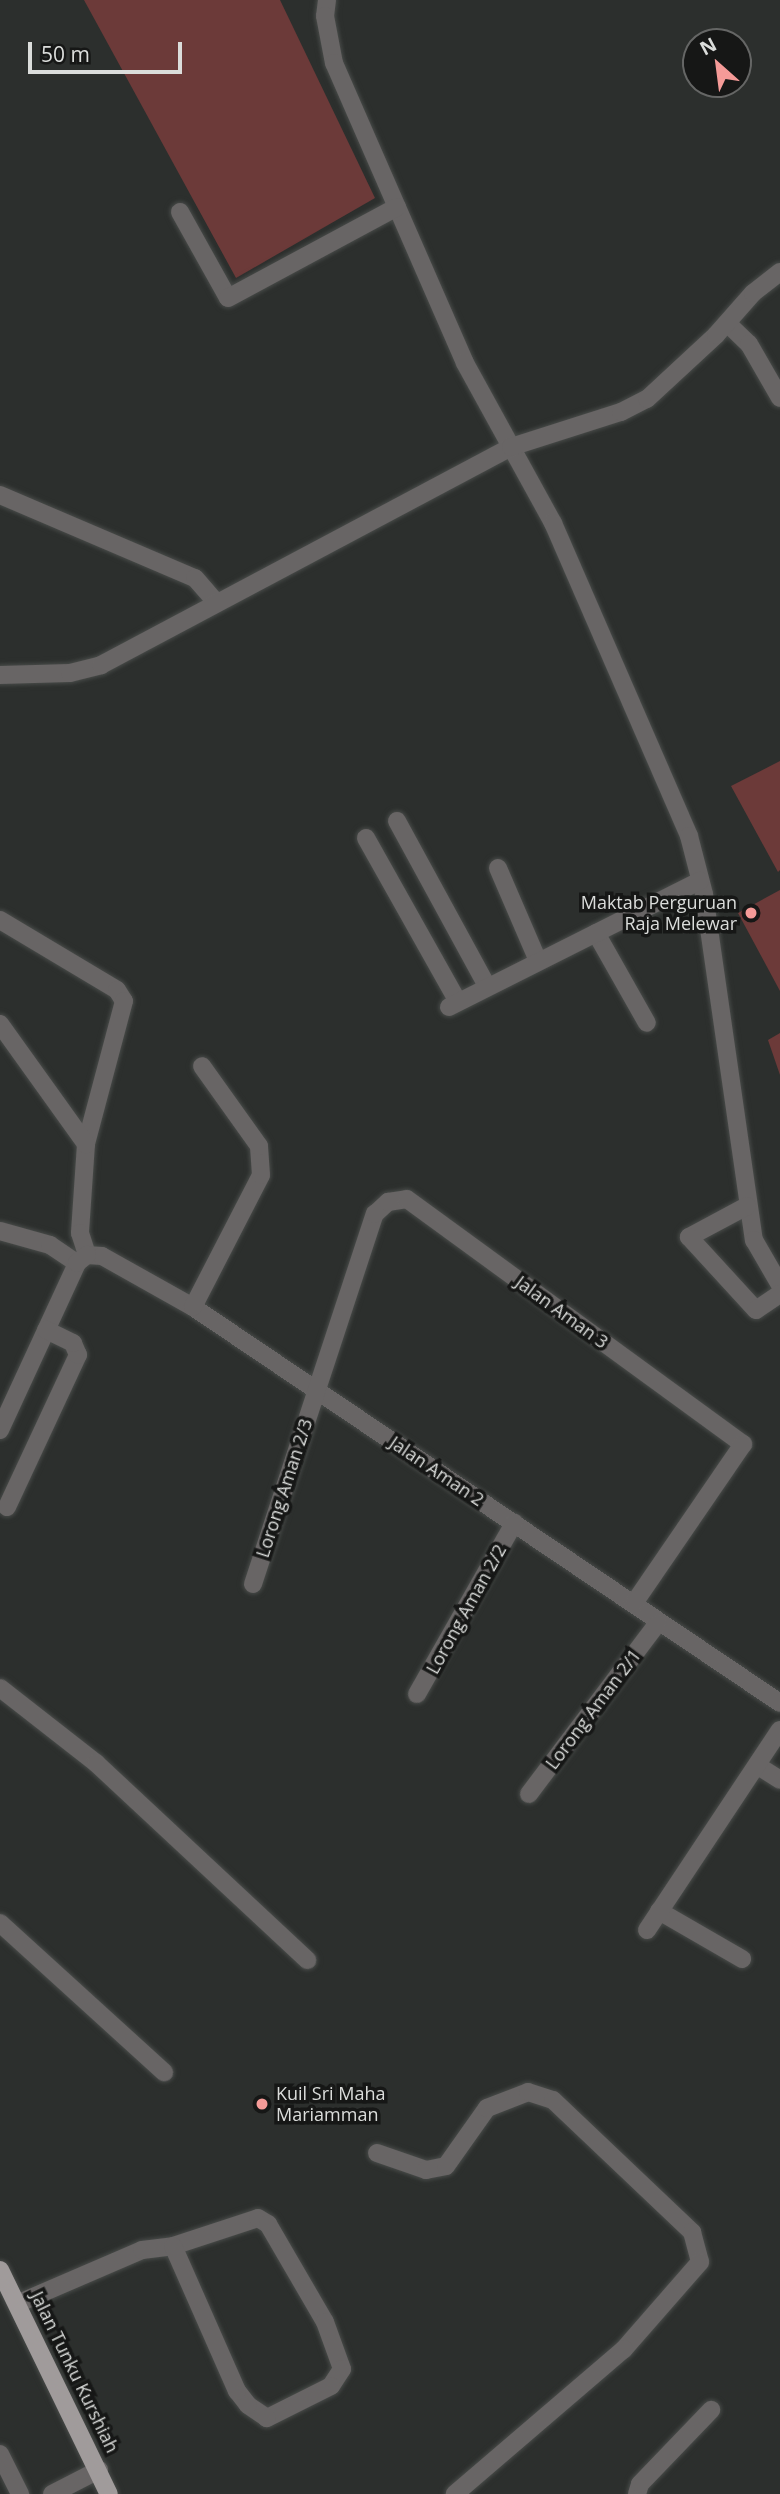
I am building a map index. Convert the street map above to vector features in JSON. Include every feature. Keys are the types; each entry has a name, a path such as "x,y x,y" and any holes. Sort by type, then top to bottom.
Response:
{"main road":[{"name":"Jalan Tunku Kurshiah","path":"0,2270 19,2303 109,2494"}],"street":[{"path":"327,0 324,16 334,63 465,363 553,523 689,836 700,881 750,1191 747,1206 754,1240 780,1285"},
{"path":"180,212 228,298 397,207"},
{"path":"0,675 70,673 101,665 511,447 621,412 647,399 727,323 753,293 780,272"},
{"path":"727,323 749,344 780,398"},
{"path":"0,495 195,578 217,603"},
{"path":"397,821 487,986"},
{"path":"366,838 453,1004 700,881"},
{"path":"498,868 538,961"},
{"path":"0,920 117,990 124,1001 86,1144 80,1233 82,1259 0,1430"},
{"path":"596,933 647,1023"},
{"path":"0,1024 86,1144"},
{"path":"193,1307 261,1175 259,1146 202,1066"},
{"name":"Jalan Aman 3","path":"314,1391 375,1214 388,1202 407,1199 743,1444 634,1604"},
{"path":"747,1206 689,1237 756,1311 780,1294"},
{"name":"Jalan Aman 2","path":"0,1231 50,1245 82,1259 102,1256 193,1307 634,1604 657,1624 780,1703"},
{"path":"7,1507 78,1355 73,1343 46,1330"},
{"name":"Lorong Aman 2/3","path":"253,1584 314,1391"},
{"name":"Lorong Aman 2/2","path":"417,1694 514,1523"},
{"name":"Lorong Aman 2/1","path":"529,1794 657,1624"},
{"path":"0,1688 96,1763 307,1959"},
{"path":"647,1930 780,1730"},
{"path":"758,1766 780,1780"},
{"path":"659,1911 742,1959"},
{"path":"0,1923 164,2072"},
{"path":"377,2153 426,2170 446,2166 487,2108 528,2092 552,2100 692,2232 699,2262 624,2349 456,2494"},
{"path":"19,2303 142,2250 173,2246 247,2219 258,2218 268,2224 325,2322 342,2369 331,2386 267,2418 248,2405 237,2391 173,2246"},
{"path":"636,2494 640,2484 711,2410"},
{"path":"0,2454 5,2473 20,2494"},
{"path":"52,2494 99,2470"}],"shaded area":[{"path":"84,0 280,0 375,198 236,278"},
{"path":"780,761 780,870 778,872 731,786"},
{"path":"780,890 780,991 738,913"},
{"path":"780,1033 780,1075 768,1040"}],"place":[{"name":"Maktab Perguruan Raja Melewar","path":"751,913"},
{"name":"Kuil Sri Maha Mariamman","path":"262,2104"}]}
